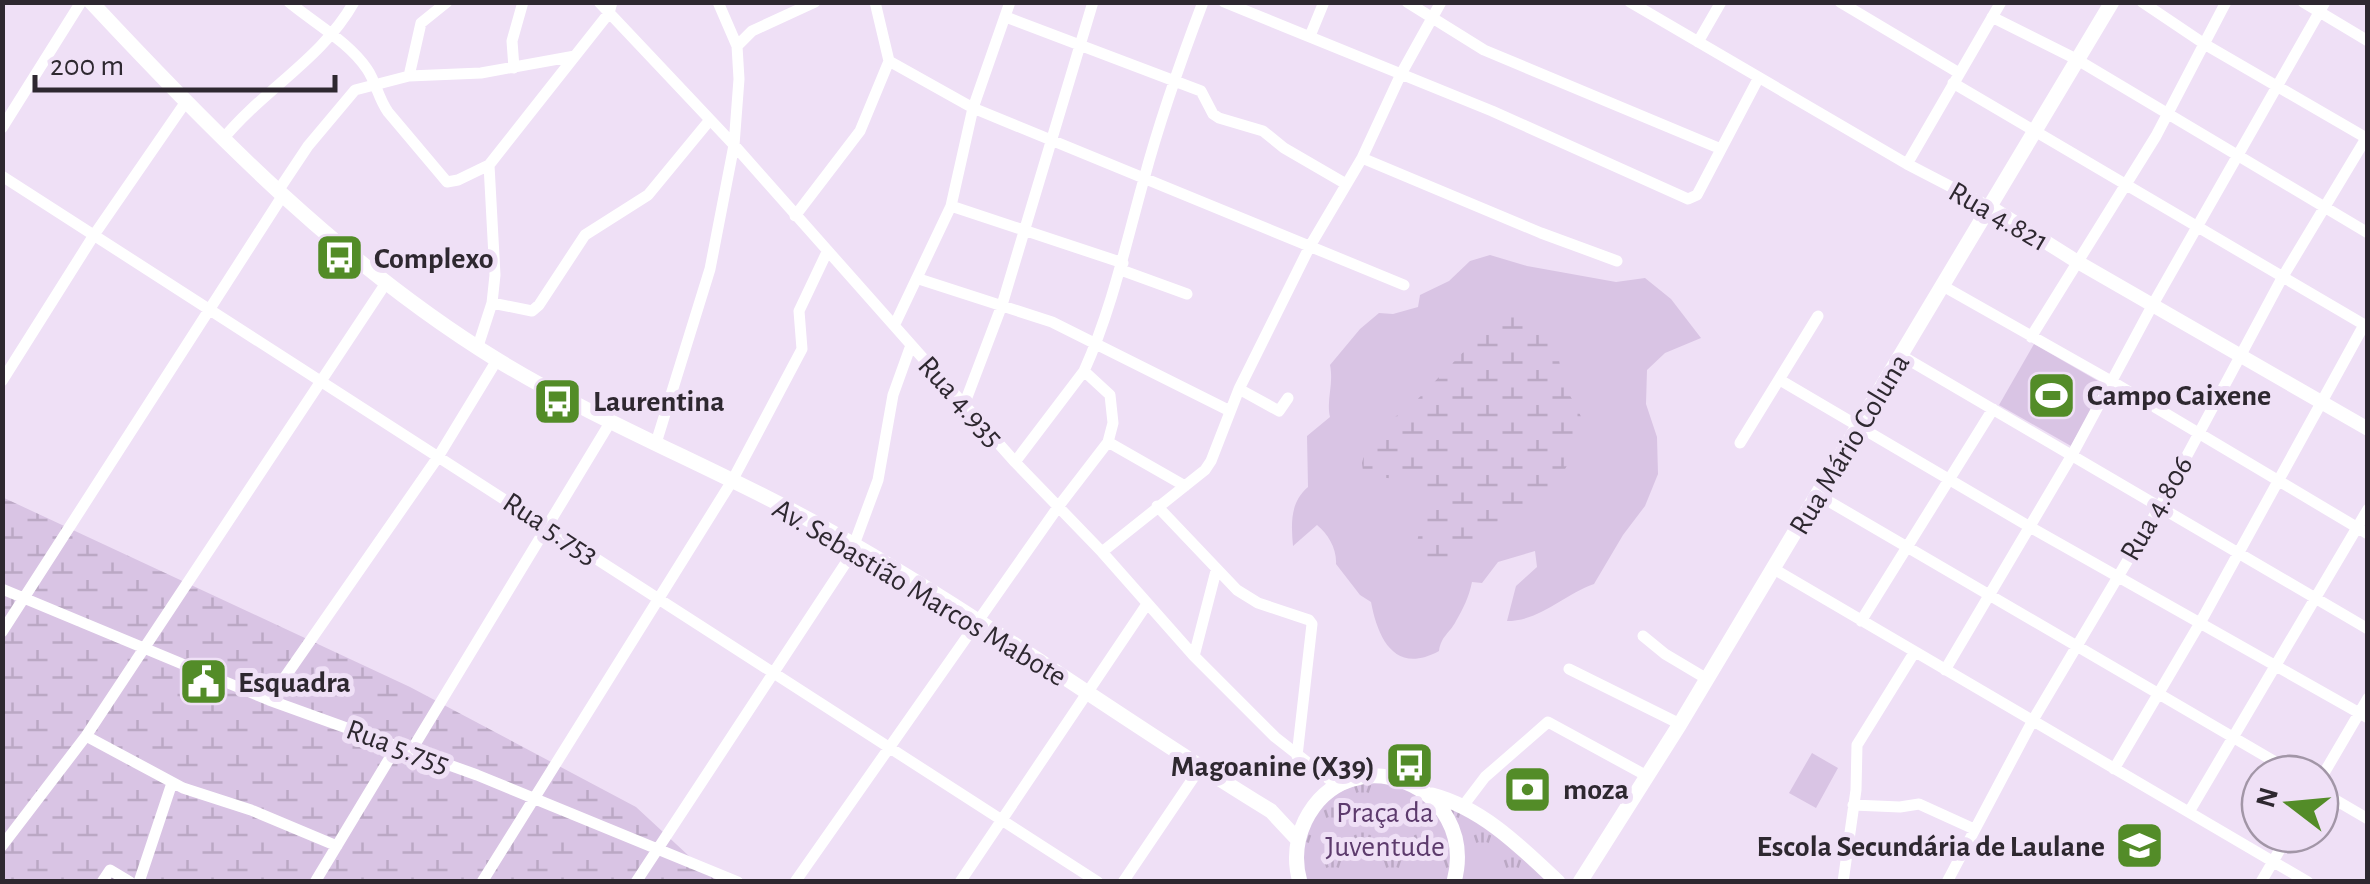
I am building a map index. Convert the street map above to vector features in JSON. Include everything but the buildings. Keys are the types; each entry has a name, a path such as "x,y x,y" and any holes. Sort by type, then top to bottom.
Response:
{"main road":[{"name":"Av. Sebastião Marcos Mabote","path":"90,2 186,103 281,193 386,283 497,360 853,544 1270,811 1298,840"},
{"name":"Rua Mário Coluna","path":"1580,882 1707,680 2112,2"},
{"path":"1300,882 1298,840 1314,808 1335,788 1354,779 1376,776 1397,778 1463,806 1523,848 1558,882"},
{"path":"1422,790 1448,818 1456,837 1454,882"},
{"name":"Av. Sebastião Marcos Mabote","path":"1270,811 1314,808"}],"street":[{"path":"2,128 82,2"},
{"path":"289,2 369,71 388,112 444,180 458,180 488,164 611,8"},
{"path":"223,138 241,117 333,37 354,2"},
{"path":"408,76 421,23 447,2"},
{"path":"514,68 512,42 523,2"},
{"name":"Rua 4.935","path":"599,2 611,8 1015,462 1194,656 1296,756 1330,780 1335,788"},
{"path":"656,443 710,270 734,145 737,46 718,2"},
{"path":"737,46 752,32 816,2"},
{"path":"794,216 860,131 889,61 875,2"},
{"path":"894,324 950,206 973,108 1010,2"},
{"path":"964,405 1026,230 1093,2"},
{"path":"1015,462 1084,371 1122,267 1144,177 1203,2"},
{"path":"1224,2 1492,111 1691,199 1697,195 1758,79"},
{"path":"1310,36 1324,2"},
{"path":"1407,2 1484,50 1721,149"},
{"path":"1102,552 1186,486 1211,461 1239,390 1310,246 1362,158 1400,74 1441,2"},
{"name":"Rua 4.821","path":"1630,2 2368,429"},
{"path":"1698,42 1721,2"},
{"path":"1840,2 1956,78 1982,103 2366,326 2114,769"},
{"path":"1907,164 2001,2"},
{"path":"2142,2 2367,138"},
{"path":"2031,338 2167,114 2226,2"},
{"path":"2304,2 2322,7 2368,42"},
{"path":"1945,670 2072,455 2322,7"},
{"path":"1006,17 1200,91 1218,118 1263,131 1284,148 1346,184"},
{"path":"1992,17 2076,59 2368,233"},
{"path":"2,632 341,104 355,90 408,76 514,68 575,56"},
{"path":"889,61 973,108 1404,285"},
{"path":"2,381 94,234 186,103"},
{"path":"492,303 528,312 539,305 585,234 648,195 709,121"},
{"name":"Rua 4.806","path":"1947,882 2033,720 2160,506 2282,278 2367,138"},
{"path":"1362,158 1617,261"},
{"path":"478,346 492,303 494,275 488,164"},
{"name":"Rua 5.753","path":"2,176 1098,882"},
{"path":"950,206 1026,230 1187,294"},
{"path":"482,882 732,481 802,350 799,311 827,252"},
{"path":"918,279 1052,322 1230,411"},
{"path":"2,846 86,736 386,283"},
{"path":"1943,286 2362,530"},
{"path":"1740,442 1818,316"},
{"path":"636,882 840,574 878,480 893,395 911,345"},
{"path":"1902,356 2368,629"},
{"path":"269,700 438,457 497,360"},
{"path":"795,882 887,747 1108,442 1114,423 1110,395 1084,371"},
{"path":"1780,380 2363,716"},
{"path":"1239,390 1279,411 1288,398"},
{"path":"1861,622 1994,409"},
{"path":"411,751 611,421"},
{"path":"1108,442 1186,486"},
{"path":"1818,495 2261,754"},
{"path":"1158,506 1237,590 1258,603 1312,624 1296,756"},
{"path":"2190,812 2316,598 2362,530 2368,509"},
{"path":"1774,569 2308,882"},
{"path":"1194,656 1216,571"},
{"name":"Rua 5.755","path":"2,589 269,700 411,751 738,882"},
{"path":"960,882 1148,604"},
{"path":"1643,636 1707,680"},
{"path":"1843,882 1854,805 1857,744 1914,653"},
{"path":"1569,668 1680,724"},
{"path":"2337,754 2363,716 2368,698"},
{"path":"1463,806 1485,777 1548,722 1647,776"},
{"path":"86,736 172,782 336,846"},
{"path":"315,882 396,746"},
{"path":"1123,882 1200,768"},
{"path":"139,882 172,782"},
{"path":"2340,803 2368,819"},
{"path":"1854,805 1900,808 1919,804 1974,829"},
{"path":"2261,882 2278,854"},
{"path":"102,881 110,870 130,882"}],"green space":[{"path":"1490,255 1527,266 1616,282 1645,278 1671,299 1701,338 1665,353 1647,370 1646,404 1657,437 1658,474 1645,506 1594,584 1530,617 1507,621 1516,586 1537,567 1535,551 1498,562 1482,583 1472,582 1439,651 1411,659 1400,656 1384,640 1371,602 1360,595 1336,564 1333,547 1317,525 1293,546 1295,506 1308,487 1307,436 1330,417 1330,365 1360,329 1379,313 1393,314 1418,307 1420,295 1449,281 1470,261"},
{"path":"1514,307 1542,320 1554,335 1564,383 1581,417 1578,441 1555,485 1535,507 1494,523 1448,558 1420,569 1417,544 1427,477 1386,478 1363,471 1367,444"},
{"name":"Campo Caixene","path":"2034,344 2105,385 2071,446 1999,405"},
{"path":"2,497 410,687 636,807 716,881 3,881"},
{"path":"1812,753 1838,768 1816,808 1789,793"},
{"name":"Praça da Juventude","path":"1376,776 1480,816 1551,882 1300,882 1296,858 1319,801"}],"place":[{"name":"Complexo","path":"339,258"},
{"name":"Campo Caixene","path":"2052,395"},
{"name":"Laurentina","path":"558,401"},
{"name":"Esquadra","path":"203,682"},
{"name":"Magoanine (X39)","path":"1410,766"},
{"name":"moza","path":"1528,789"},
{"name":"Escola Secundária de Laulane","path":"2140,846"}]}
